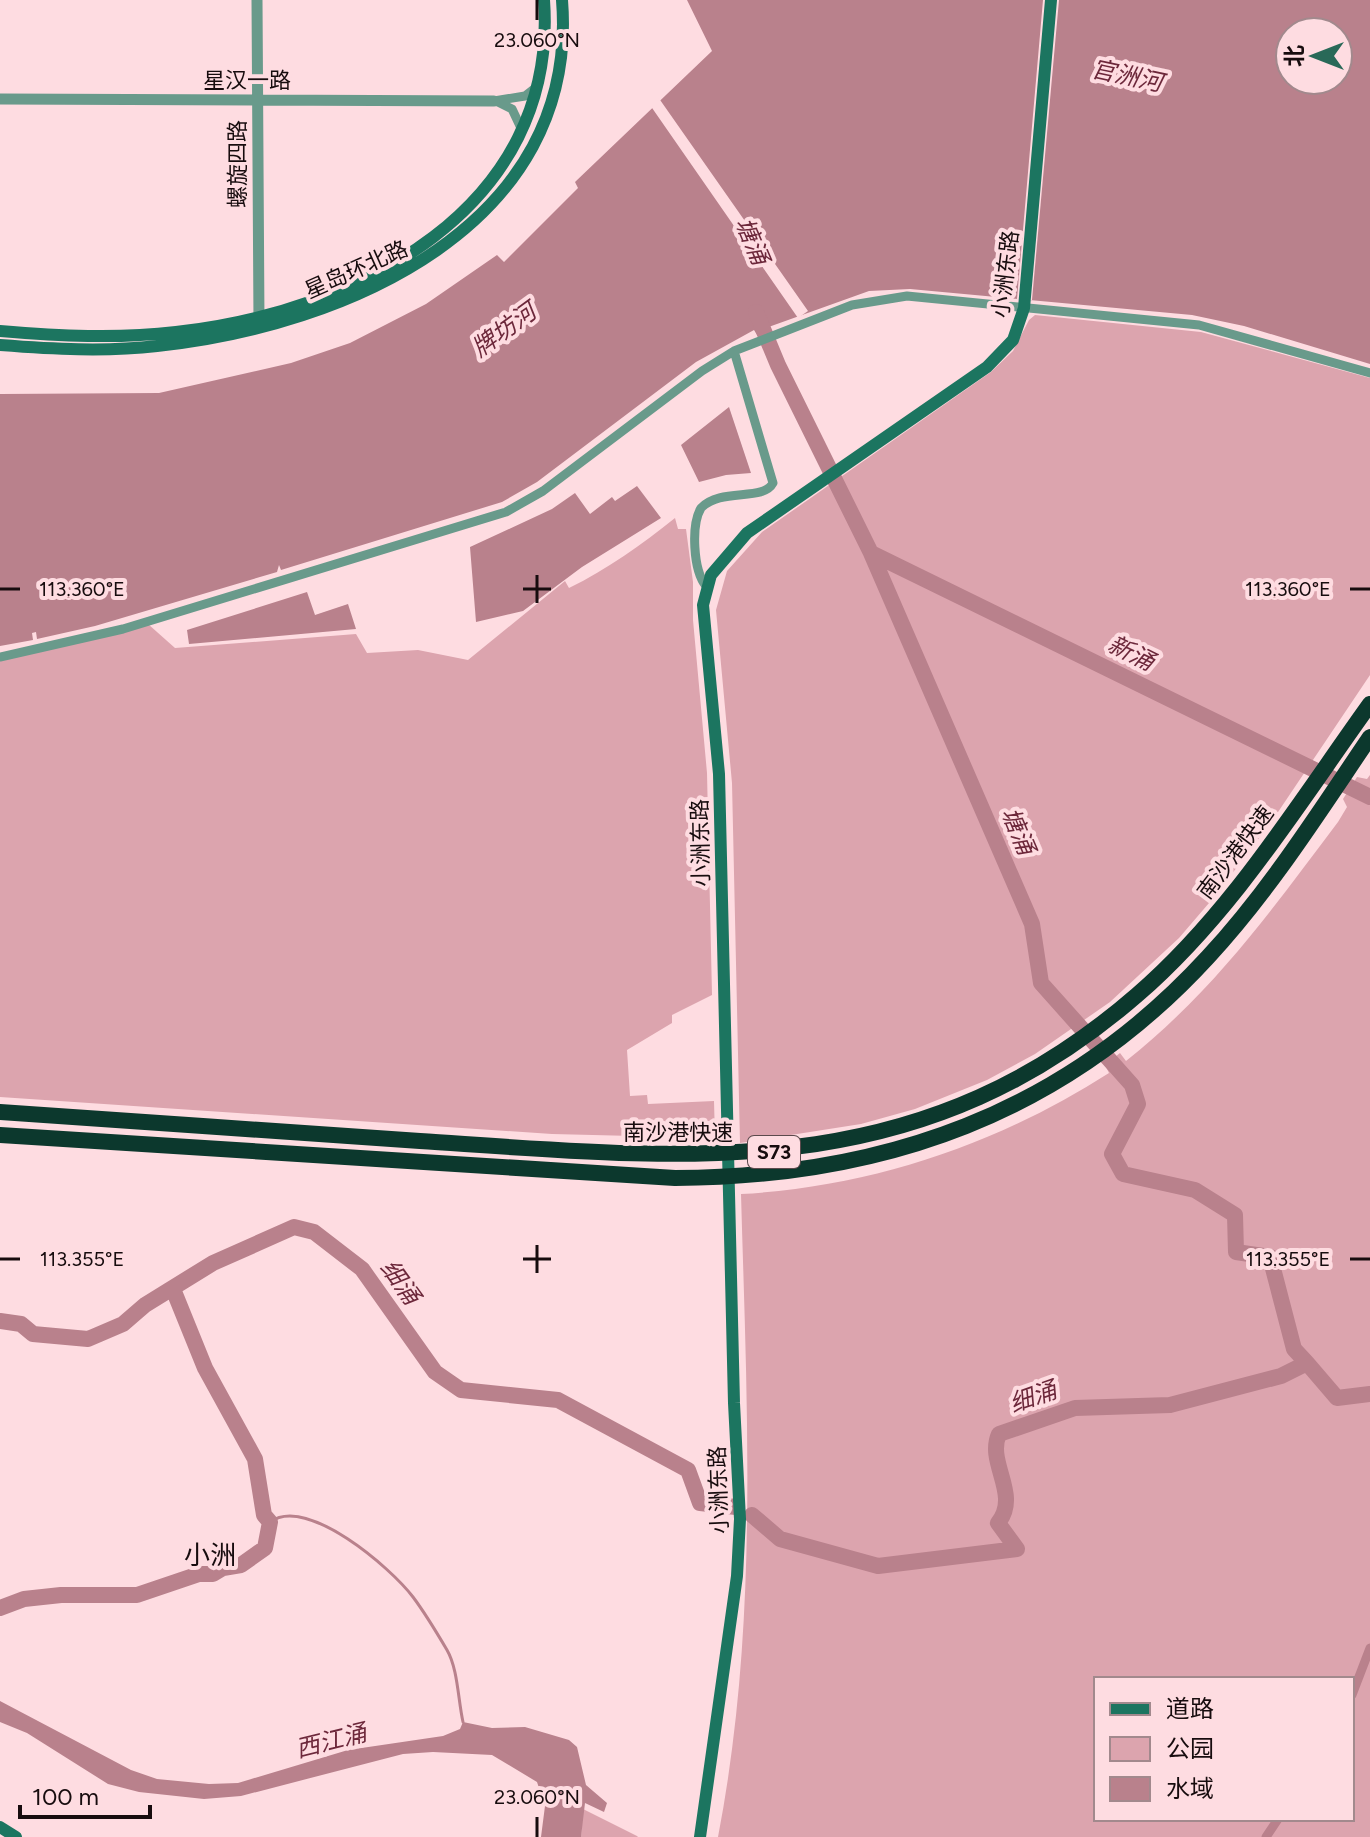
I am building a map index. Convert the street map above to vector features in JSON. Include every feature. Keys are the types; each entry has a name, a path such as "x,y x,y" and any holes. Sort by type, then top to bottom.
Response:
{"highway":[{"name":"南沙港快速","path":"0,1112 582,1152 699,1156 813,1147 905,1125 962,1104 1023,1074 1083,1036 1138,994 1227,901 1370,704"},
{"name":"南沙港快速","path":"0,1135 675,1178 760,1176 822,1168 910,1147 978,1122 1045,1088 1100,1053 1165,999 1239,921 1370,737"}],"main road":[{"name":"星岛环北路","path":"0,331 126,336 259,321 365,277 429,241 478,198 505,165 521,135 541,80 546,45 544,0"},
{"name":"小洲东路","path":"700,1837 739,1559 740,1519 734,1403 719,774 704,615 706,586 738,540 999,358 1017,334 1025,304 1051,0"},
{"name":"星岛环北路","path":"0,345 70,349 154,347 340,301 388,280 462,234 493,204 519,169 550,105 559,60 562,1"},
{"path":"0,1827 16,1837"}],"street":[{"name":"螺旋四路","path":"257,0 259,321"},
{"name":"星汉一路","path":"0,99 494,101 525,96 541,80"},
{"path":"494,101 512,109 520,121 521,135"},
{"path":"0,657 123,629 506,512 543,491 702,371 734,351 840,308 883,297 1025,304 1199,325 1370,373"},
{"path":"706,586 699,575 695,524 701,508 716,497 766,491 773,483 734,351"}],"green space":[{"path":"1035,315 1201,332 1370,378 1370,675 1272,821 1215,896 1179,938 1110,1002 1035,1054 987,1080 915,1109 861,1124 740,1143 732,783 716,610 727,571 762,532 991,372 1013,351 1029,320"},
{"path":"675,518 678,529 686,529 693,582 693,620 707,773 712,995 672,1015 672,1023 627,1050 630,1096 647,1095 648,1104 714,1101 715,1138 552,1134 0,1097 0,660 148,624 175,648 356,634 367,653 418,650 468,660 565,581 569,588 597,573"},
{"path":"1370,775 1370,1837 718,1837 740,1677 745,1597 747,1436 741,1194 839,1182 933,1158 1023,1121 1109,1073 1105,1065 1120,1053 1126,1061 1158,1034 1240,948 1338,822 1347,807 1343,799 1357,777 1367,779"},
{"path":"583,1809 637,1836 638,1837 581,1837"}],"water":[{"path":"687,0 1370,0 1370,364 1244,326 1192,315 910,289 869,291 763,329 766,349 754,330 696,362 537,482 502,502 281,570 279,565 277,572 95,626 37,639 36,632 32,633 33,640 0,646 0,394 159,393 291,363 350,343 426,304 497,255 504,262 578,188 575,182 712,51"},
{"path":"729,407 751,473 699,482 681,445"},
{"path":"637,486 661,518 582,567 523,611 476,622 470,547 552,509 575,493 590,514 612,497 615,501"},
{"path":"307,592 315,615 348,604 356,629 189,644 187,630"},
{"path":"0,1701 131,1770 157,1779 209,1784 238,1783 348,1750 443,1736 460,1729 463,1722 492,1728 525,1727 569,1740 577,1747 586,1785 607,1803 604,1812 585,1803 581,1837 541,1837 545,1806 537,1782 492,1755 433,1752 403,1754 241,1796 204,1799 139,1792 108,1784 27,1733 0,1722"}],"pier":[{"path":"1043,0 1059,0 1032,300 1017,299"},
{"path":"658,97 808,311 798,318 650,105"}],"waterway":[{"name":"塘涌","path":"756,312 778,365 871,553 1032,924 1041,983 1132,1085 1138,1104 1112,1154 1123,1174 1195,1190 1235,1215 1236,1252 1270,1257 1294,1349 1307,1363"},
{"name":"新涌","path":"871,553 1370,797"},
{"name":"细涌","path":"0,1321 21,1324 33,1334 88,1339 123,1324 145,1305 213,1263 294,1227 314,1232 362,1269 435,1372 461,1390 558,1400 688,1470 700,1503 736,1507"},
{"path":"0,1608 24,1599 61,1595 137,1595 199,1574 213,1574 223,1568 241,1565 265,1548 270,1522 264,1515 255,1459 205,1368 173,1289"},
{"name":"细涌","path":"752,1515 780,1539 878,1566 1017,1549 998,1523 1006,1501 997,1456 999,1434 1075,1408 1170,1405 1281,1376 1307,1363 1337,1398 1370,1394"},
{"path":"270,1522 286,1516 305,1518 326,1526 368,1553 402,1584 451,1658 463,1722"},
{"path":"1354,1690 1370,1648"},
{"path":"1266,1837 1277,1821"}],"district":[{"name":"小洲","path":"210,1555"}],"water label":[{"name":"官洲河","path":"1127,76"},
{"name":"牌坊河","path":"504,330"},
{"name":"西江涌","path":"331,1741"}]}
